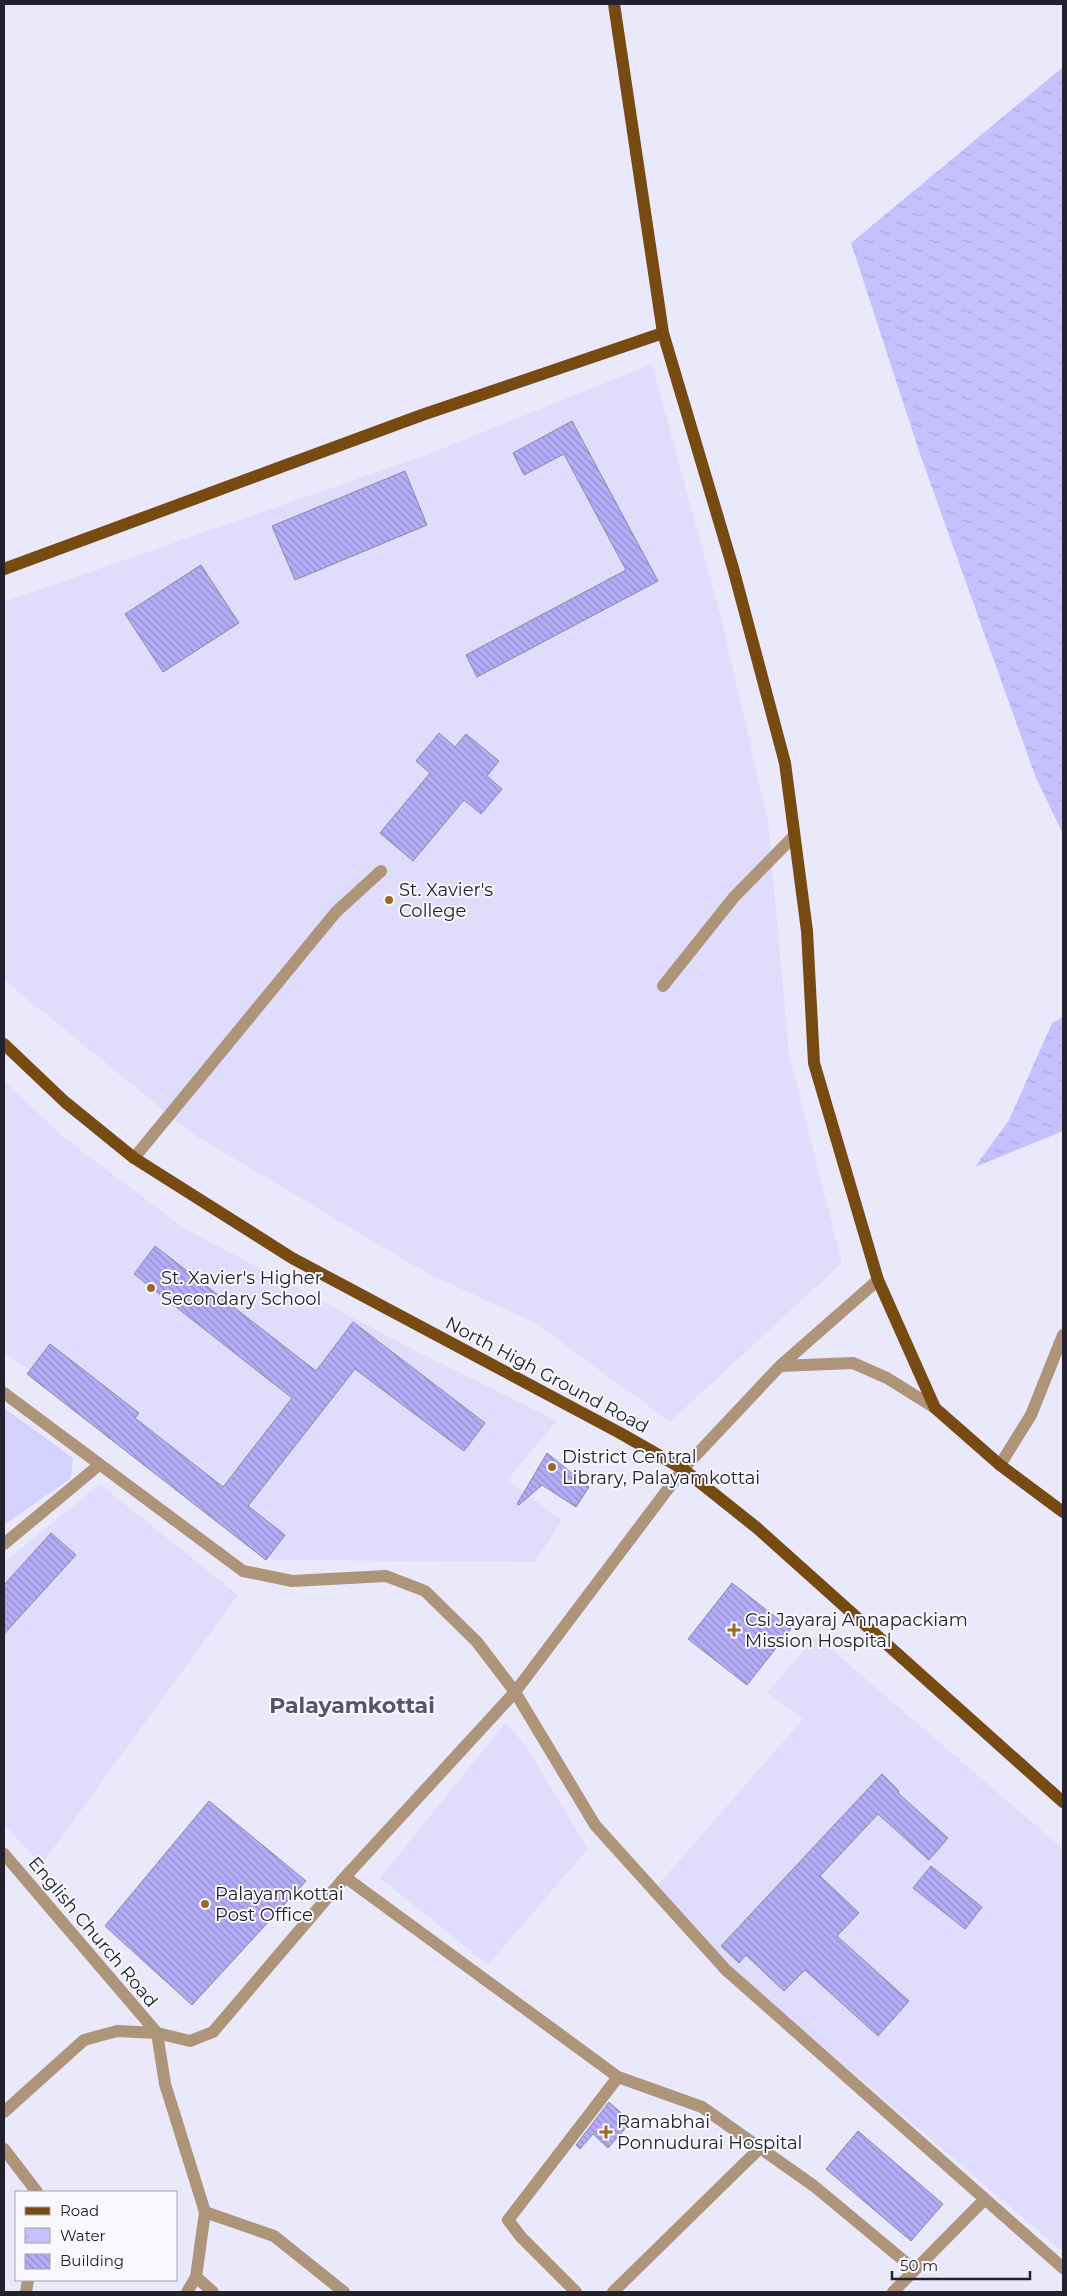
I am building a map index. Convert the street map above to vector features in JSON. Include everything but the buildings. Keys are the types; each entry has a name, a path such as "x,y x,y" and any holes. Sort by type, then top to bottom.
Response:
{"main road":[{"path":"614,4 664,333 733,568 785,763 807,931 814,1063 878,1280 935,1408 1000,1465 1063,1512"},
{"path":"4,569 422,415 664,333"},
{"name":"North High Ground Road","path":"4,1044 65,1102 134,1158 292,1258 620,1433 682,1469 757,1528 1063,1802"}],"street":[{"path":"663,986 734,897 794,836"},
{"path":"134,1158 336,912 381,872"},
{"path":"4,2112 84,2040 118,2031 156,2033 190,2041 213,2032 345,1877 515,1692 682,1469 780,1366 878,1280"},
{"path":"1000,1465 1031,1415 1063,1335"},
{"path":"780,1366 853,1363 886,1378 935,1408"},
{"path":"4,1393 242,1571 292,1580 386,1576 424,1591 477,1642 515,1692 595,1825 726,1970 1063,2268"},
{"path":"4,1544 99,1465"},
{"name":"English Church Road","path":"4,1854 156,2033"},
{"path":"345,1877 618,2076 702,2107 814,2186 915,2270"},
{"path":"156,2033 165,2084 205,2212 196,2277 188,2292"},
{"path":"576,2292 521,2237 508,2220 618,2076"},
{"path":"613,2292 760,2148"},
{"path":"4,2150 36,2191"},
{"path":"893,2292 986,2199"},
{"path":"205,2212 274,2236 344,2292"},
{"path":"196,2277 213,2292"}],"shaded area":[{"name":"St. Xavier's College","path":"652,364 722,622 768,821 789,1054 842,1263 670,1422 537,1324 425,1272 194,1135 4,980 4,602 426,455"},
{"name":"St. Xavier's Higher Secondary School","path":"4,1081 67,1140 184,1228 412,1349 557,1421 507,1480 562,1520 535,1562 273,1560 28,1369 4,1353"},
{"path":"4,1408 73,1458 71,1478 4,1525"},
{"path":"100,1484 238,1595 41,1865 4,1824 4,1562"},
{"path":"816,1636 1063,1849 1063,2252 740,1976 658,1885 803,1719 767,1693"},
{"path":"506,1722 528,1749 588,1849 488,1965 380,1878"}],"water":[{"path":"1063,67 1063,834 1036,778 920,454 851,243"},
{"path":"1063,1017 1063,1131 975,1167 1009,1120 1052,1023"}],"place":[{"name":"St. Xavier's College","path":"389,900"},
{"name":"St. Xavier's Higher Secondary School","path":"151,1288"},
{"name":"District Central Library, Palayamkottai","path":"552,1467"},
{"name":"Csi Jayaraj Annapackiam Mission Hospital","path":"734,1630"},
{"name":"Palayamkottai Post Office","path":"205,1904"},
{"name":"Ramabhai Ponnudurai Hospital","path":"606,2132"}],"district":[{"name":"Palayamkottai","path":"352,1705"}]}
